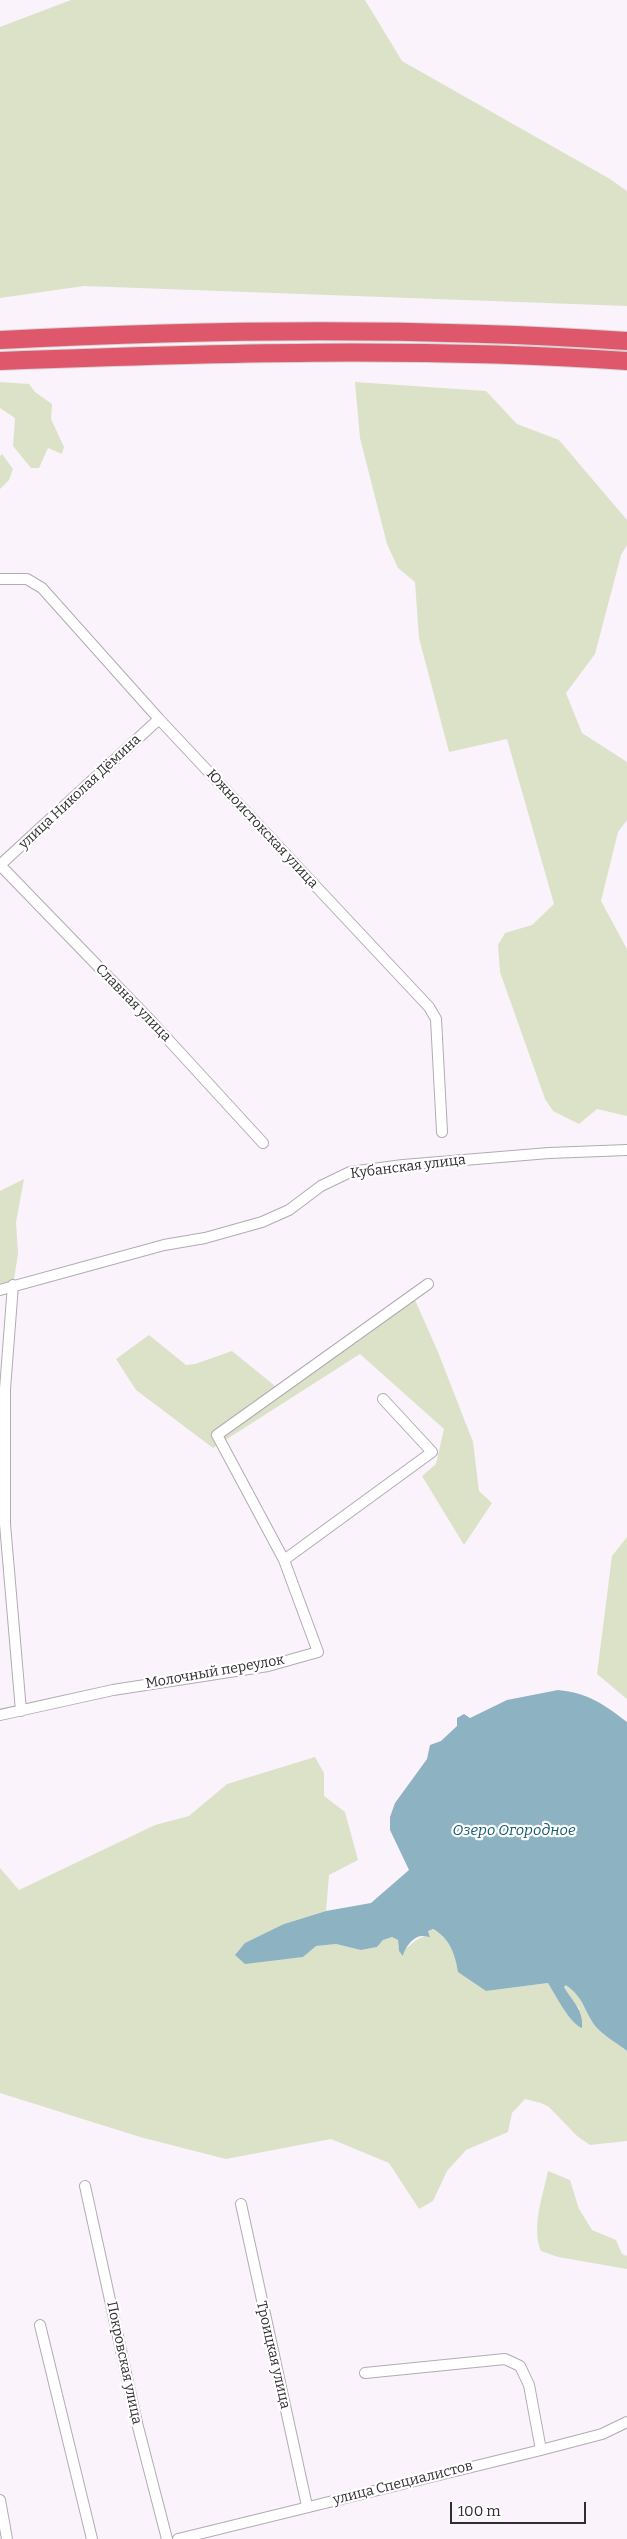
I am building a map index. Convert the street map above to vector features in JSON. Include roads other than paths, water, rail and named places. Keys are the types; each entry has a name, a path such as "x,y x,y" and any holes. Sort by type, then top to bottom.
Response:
{"highway":[{"path":"0,340 162,333 397,332 627,341"},
{"path":"0,361 284,352 387,351 486,353 627,361"}],"street":[{"name":"Южноистокская улица","path":"0,579 26,579 37,583 159,719 429,1007 436,1019 442,1132"},
{"name":"улица Николая Дёмина","path":"0,865 159,719"},
{"name":"Славная улица","path":"0,865 152,1022 263,1143"},
{"name":"Кубанская улица","path":"0,1290 164,1245 206,1238 262,1222 289,1210 321,1186 350,1172 404,1165 540,1154 627,1150"},
{"path":"383,1399 432,1452 284,1560 217,1436 428,1284"},
{"path":"13,1285 6,1389 5,1524 21,1711"},
{"name":"Молочный переулок","path":"0,1715 113,1690 268,1666 318,1652 284,1560"},
{"name":"Покровская улица","path":"85,2186 137,2423 167,2539"},
{"name":"Троицкая улица","path":"241,2204 307,2506"},
{"path":"40,2325 92,2539"},
{"path":"364,2373 505,2358 520,2366 529,2385 542,2450"},
{"name":"улица Специалистов","path":"178,2539 542,2450 602,2434 627,2422"},
{"path":"0,2500 7,2539"}],"water":[{"name":"Озеро Огородное","path":"558,1690 569,1691 595,1700 627,1722 627,2051 598,2029 573,1990 566,1985 564,1987 577,2006 581,2016 582,2028 568,2015 548,1983 486,1991 458,1972 450,1947 443,1937 433,1929 428,1931 430,1937 422,1936 412,1940 403,1956 399,1951 398,1940 392,1937 383,1940 377,1947 361,1950 336,1944 316,1946 303,1957 245,1964 235,1955 245,1943 284,1924 326,1911 371,1903 409,1870 390,1830 390,1817 395,1803 427,1759 430,1745 441,1741 457,1726 457,1718 464,1714 470,1718 507,1700"}]}
